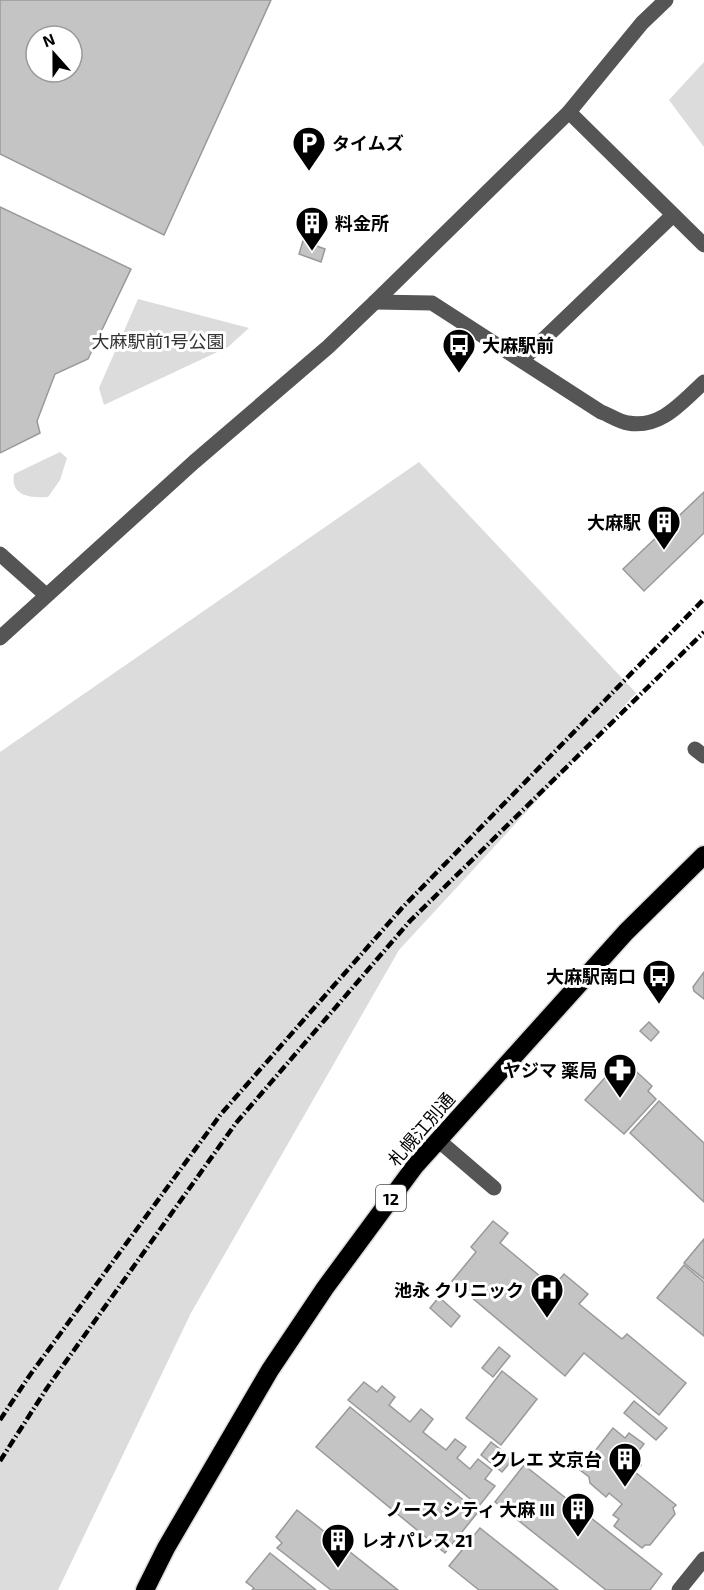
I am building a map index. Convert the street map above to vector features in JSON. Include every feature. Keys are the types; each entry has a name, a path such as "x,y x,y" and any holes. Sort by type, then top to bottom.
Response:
{"highway":[{"name":"札幌江別通","path":"145,1590 166,1548 270,1370 325,1288 415,1166 626,932 704,855"}],"street":[{"path":"0,638 194,462 328,347 375,302 569,112 642,23 666,0"},
{"path":"569,112 704,245"},
{"path":"522,360 673,215"},
{"path":"375,302 432,303 602,412 626,423 647,424 668,416 704,382"},
{"path":"0,554 46,595"},
{"path":"438,1140 494,1188"},
{"path":"679,1590 704,1559"}],"green space":[{"path":"704,62 704,147 669,100"},
{"name":"大麻駅前1号公園","path":"138,299 249,328 228,347 104,405 99,388"},
{"path":"60,452 67,458 60,480 48,497 29,496 19,492 15,487 14,474"},
{"path":"419,462 636,693 399,950 191,1313 58,1590 0,1590 0,752"}],"building":[{"path":"0,0 271,0 164,235 0,154"},
{"path":"0,207 131,269 88,359 55,374 37,421 40,433 0,453"},
{"name":"料金所","path":"303,241 325,249 321,262 299,254"},
{"name":"大麻駅","path":"704,492 704,533 644,591 623,569"},
{"path":"704,972 704,999 694,991 693,987"},
{"path":"649,1022 659,1032 651,1041 640,1031"},
{"name":"ヤジマ 薬局","path":"618,1063 625,1069 628,1064 652,1086 648,1091 656,1099 624,1134 585,1100"},
{"path":"659,1101 704,1143 704,1202 630,1133"},
{"name":"池永 クリニック","path":"493,1221 508,1233 500,1243 553,1287 564,1274 588,1294 579,1304 622,1339 627,1334 686,1383 659,1415 584,1353 565,1376 452,1281 476,1252 471,1247"},
{"path":"704,1239 704,1279 684,1263"},
{"path":"684,1265 704,1282 704,1336 657,1298"},
{"path":"439,1297 460,1316 451,1327 430,1308"},
{"path":"499,1347 510,1356 493,1377 482,1368"},
{"path":"502,1371 537,1399 501,1445 466,1418"},
{"path":"364,1382 377,1392 382,1386 395,1397 389,1405 410,1422 421,1409 433,1419 423,1432 446,1450 455,1439 466,1447 457,1458 470,1469 478,1459 492,1470 485,1479 495,1486 479,1506 348,1400"},
{"path":"634,1401 667,1428 656,1440 624,1413"},
{"path":"350,1407 478,1512 445,1553 316,1447"},
{"name":"クレエ 文京台","path":"613,1428 625,1438 629,1433 644,1444 633,1458 641,1465 635,1472 676,1505 673,1508 675,1514 650,1545 642,1548 614,1526 619,1519 613,1515 622,1504 609,1493 606,1497 590,1483 589,1477 580,1470"},
{"path":"491,1442 513,1459 502,1472 481,1455"},
{"name":"ノース シティ 大麻 III","path":"524,1465 662,1574 650,1590 606,1590 495,1502"},
{"name":"レオパレス 21","path":"297,1510 398,1590 331,1590 277,1548 282,1543 276,1537"},
{"path":"480,1528 558,1590 479,1590 449,1566"},
{"path":"270,1553 316,1590 252,1590 254,1588 246,1582"}],"railway":[{"path":"0,1420 30,1375 221,1114 402,908 704,599"},
{"path":"0,1461 47,1388 236,1123 410,921 704,632"}],"place":[{"name":"タイムズ","path":"309,172"},
{"name":"料金所","path":"312,252"},
{"name":"大麻駅前","path":"459,374"},
{"name":"大麻駅","path":"664,551"},
{"name":"大麻駅南口","path":"659,1005"},
{"name":"ヤジマ 薬局","path":"620,1099"},
{"name":"池永 クリニック","path":"547,1319"},
{"name":"クレエ 文京台","path":"625,1488"},
{"name":"ノース シティ 大麻 III","path":"578,1538"},
{"name":"レオパレス 21","path":"338,1569"}]}
